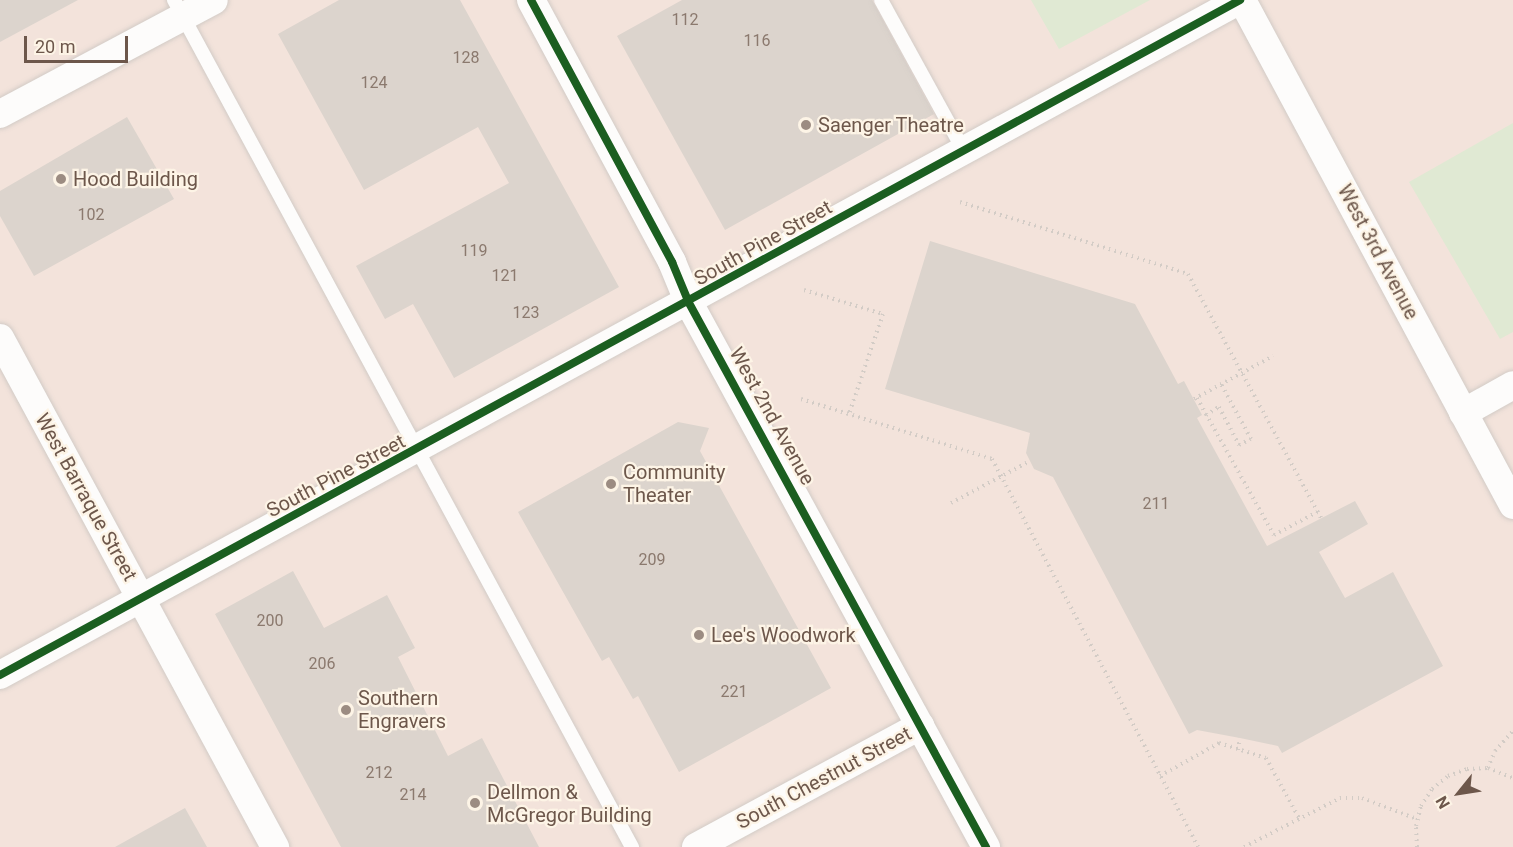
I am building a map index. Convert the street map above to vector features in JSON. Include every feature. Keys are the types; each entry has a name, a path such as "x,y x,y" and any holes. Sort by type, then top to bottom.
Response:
{"street":[{"path":"0,114 179,8 214,0"},
{"name":"West 2nd Avenue","path":"531,0 672,261 689,303 986,847"},
{"name":"South Pine Street","path":"0,675 416,452 1241,0"},
{"name":"West 3rd Avenue","path":"1241,0 1513,505"},
{"name":"West Barraque Street","path":"0,338 275,847"},
{"path":"1463,413 1513,385"},
{"name":"South Chestnut Street","path":"696,847 920,726"}],"lane":[{"path":"881,0 964,151"},
{"path":"179,8 416,452 632,847"}],"path":[{"path":"960,202 1188,274 1321,518"},
{"path":"804,290 883,314 849,414"},
{"path":"1274,356 1195,399 1274,536 1317,512"},
{"path":"1206,415 1219,407 1239,445 1251,439 1221,384"},
{"path":"801,399 992,459 1198,847"},
{"path":"951,503 1030,461"},
{"path":"1488,768 1495,751 1513,731"},
{"path":"1238,750 1240,738"},
{"path":"1160,776 1219,743 1266,758 1299,818"},
{"path":"1417,847 1418,819 1432,789 1448,776 1467,769 1488,768 1513,778"},
{"path":"1244,847 1340,798 1362,798 1418,819"}],"shaded area":[{"path":"0,0 1513,0 1513,847 0,847"}],"green space":[{"path":"1031,0 1150,0 1059,49"},
{"path":"1513,123 1513,332 1500,339 1409,182"}],"building":[{"path":"0,0 78,0 0,42"},
{"path":"339,0 460,0 619,287 454,378 413,304 385,319 356,266 509,183 478,127 364,190 278,34"},
{"path":"682,0 872,0 934,114 725,230 617,36"},
{"path":"127,117 174,199 34,276 0,216 0,191"},
{"path":"930,241 1135,304 1178,384 1184,381 1202,415 1197,418 1267,546 1355,501 1368,524 1319,552 1345,598 1393,572 1443,666 1282,753 1278,746 1240,738 1197,730 1189,734 1053,477 1034,469 1026,453 1030,433 885,389"},
{"path":"678,422 709,428 700,451 831,688 679,772 638,696 633,699 609,657 602,661 518,512"},
{"path":"293,571 324,628 387,595 415,648 398,657 448,756 482,738 539,847 341,847 215,614"},
{"path":"185,808 207,847 115,847"}],"cycle path":[{"path":"531,0 672,262 689,303 986,847"},
{"path":"0,675 1240,0"}],"place":[{"name":"Saenger Theatre","path":"806,125"},
{"name":"Hood Building","path":"61,179"},
{"name":"Community Theater","path":"611,484"},
{"name":"Lee's Woodwork","path":"699,635"},
{"name":"Southern Engravers","path":"346,710"},
{"name":"Dellmon & McGregor Building","path":"475,803"}]}
